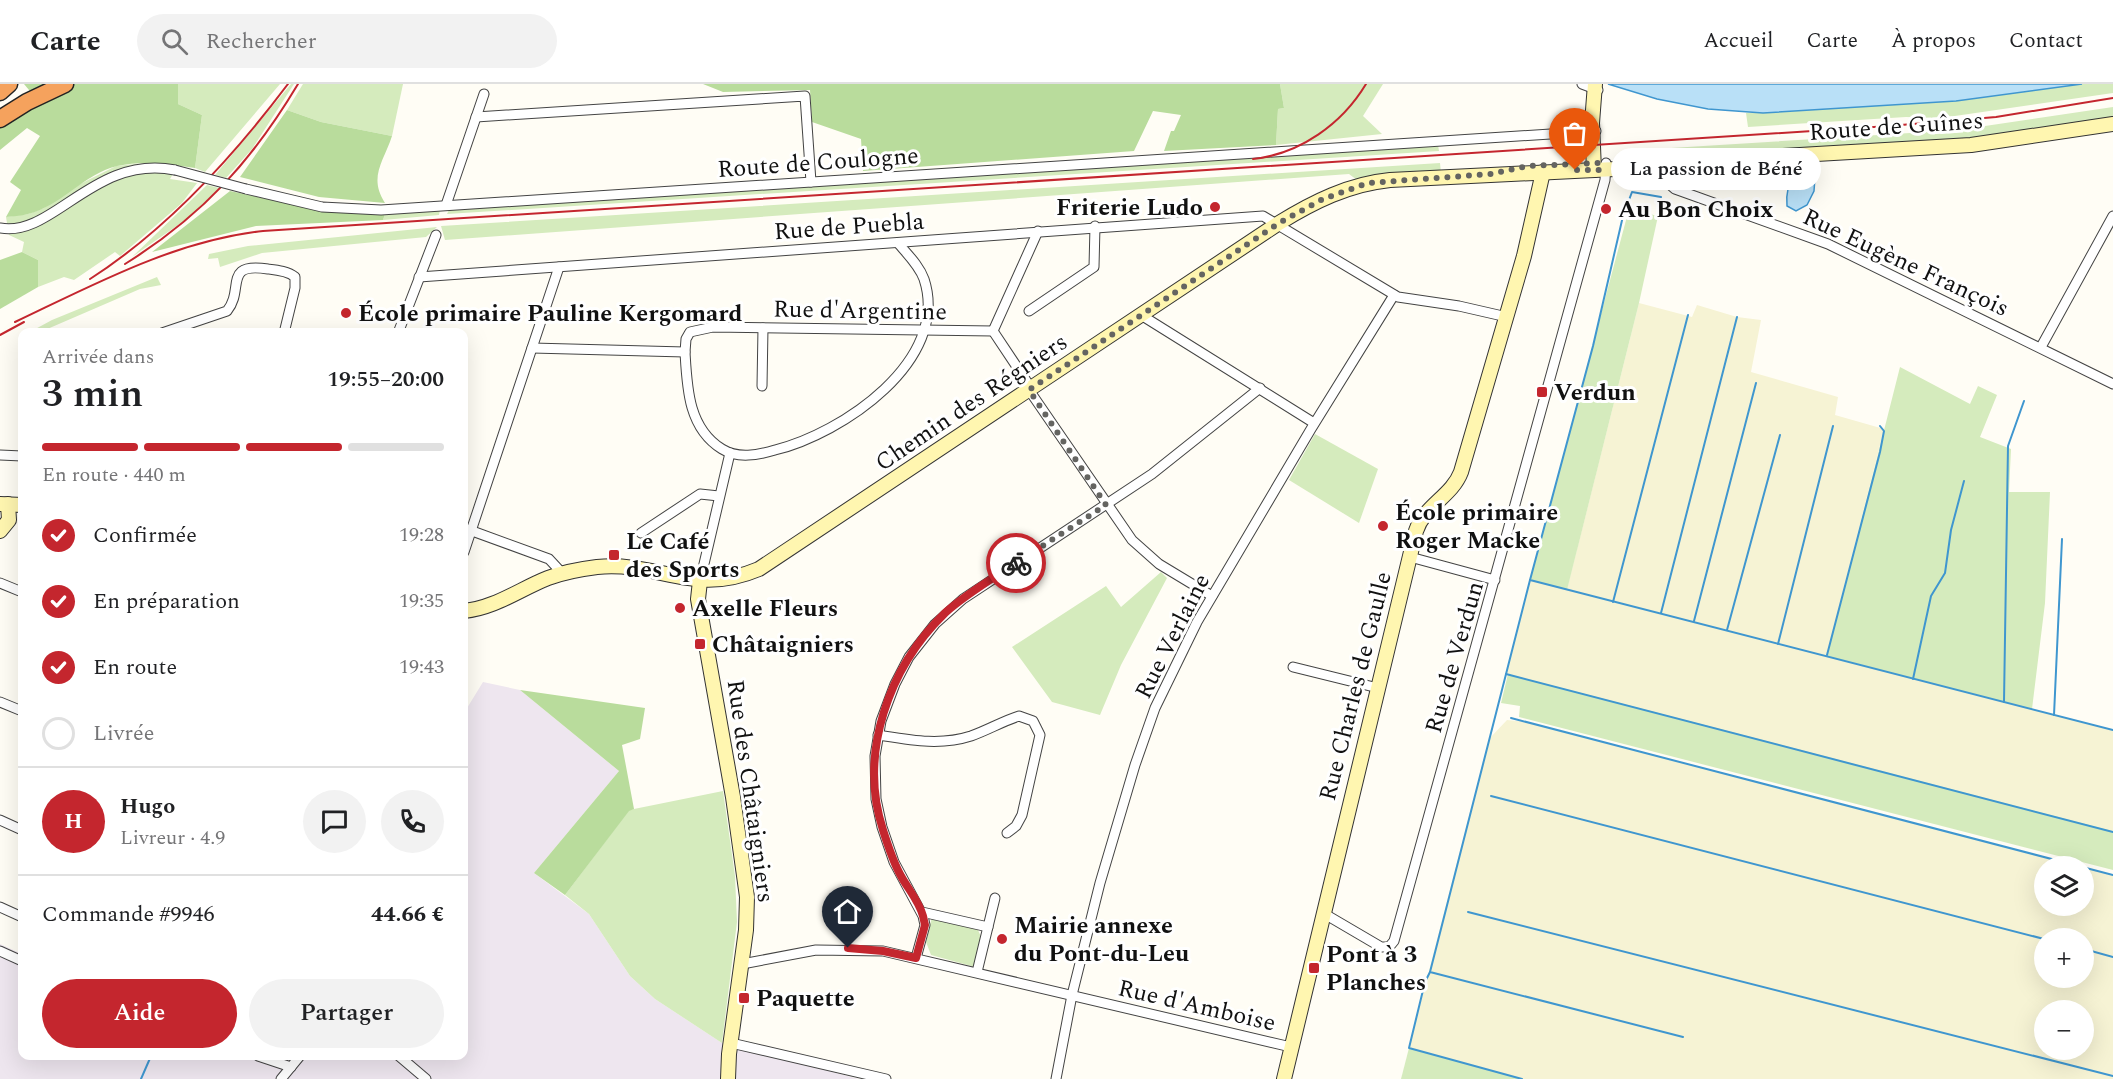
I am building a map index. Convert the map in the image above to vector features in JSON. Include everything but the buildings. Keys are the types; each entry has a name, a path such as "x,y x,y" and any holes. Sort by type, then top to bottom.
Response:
{"highway":[{"path":"0,92 9,84"},
{"path":"0,118 65,84"}],"main road":[{"path":"1593,86 1595,131 1600,166"},
{"name":"Route de Guînes","path":"1600,166 1971,145 2113,124"},
{"name":"Chemin des Régniers","path":"1491,174 1523,166 1600,166"},
{"name":"Chemin des Régniers","path":"468,610 494,604 562,573 591,568 623,566 700,581 734,578 765,566 1279,223 1323,199 1368,183 1543,172 1600,166"},
{"name":"Rue Charles de Gaulle","path":"1284,1079 1410,557 1423,516 1460,476 1526,248 1543,172"},
{"path":"0,531 9,520 10,504"},
{"name":"Rue des Châtaigniers","path":"700,581 698,599 746,887 747,917 728,1079"}],"street":[{"path":"446,205 484,94"},
{"path":"476,117 805,96 811,182"},
{"name":"Route de Coulogne","path":"0,228 18,228 34,223 94,184 123,172 152,169 175,170 246,189 338,209 381,210 1395,142 1595,131"},
{"name":"Rue Eugène François","path":"1663,162 1668,183 1675,189 1821,241 2113,384"},
{"name":"Rue de Verdun","path":"1323,913 1381,947 1389,947 1394,941 1495,580 1600,166"},
{"name":"Rue de Puebla","path":"419,277 898,243 1095,226 1259,216 1279,223 1394,295"},
{"path":"2041,347 2113,216"},
{"path":"1029,311 1094,267 1095,226"},
{"path":"1038,231 993,331 1127,534 1148,555 1212,597"},
{"path":"400,328 436,234"},
{"path":"532,348 685,351 687,385 696,419 710,440 730,453 751,455 792,446 818,436 847,420 891,382 912,355 924,330 925,281 918,267 898,243"},
{"path":"177,328 227,311 231,305 238,274 243,269 254,267 289,273 295,277 295,288 285,328"},
{"path":"468,526 559,267"},
{"path":"1394,295 1507,317"},
{"name":"Rue Verlaine","path":"1056,1079 1072,995 1101,883 1124,800 1149,724 1182,650 1212,597 1314,423 1394,295"},
{"path":"1141,315 1314,423"},
{"name":"Rue d'Argentine","path":"685,351 687,335 698,328 993,331"},
{"path":"762,386 763,328"},
{"path":"916,958 925,925 922,912 897,867 882,827 875,779 878,735 884,709 901,670 920,642 944,614 976,590 1172,460 1260,388"},
{"path":"700,581 730,453"},
{"path":"0,455 18,456"},
{"path":"641,533 700,494 719,496"},
{"path":"468,529 549,559 562,573"},
{"path":"1410,557 1495,580"},
{"path":"0,583 18,590"},
{"path":"1293,667 1378,688"},
{"path":"0,702 18,709"},
{"path":"878,735 914,741 943,741 970,736 1019,716 1033,722 1040,735 1027,794 1021,819 1007,833"},
{"path":"0,820 18,828"},
{"path":"977,972 995,898"},
{"path":"0,907 18,914"},
{"path":"922,912 988,927"},
{"name":"Rue d'Amboise","path":"742,964 832,948 869,949 977,972 1291,1047"},
{"path":"0,951 18,959"},
{"path":"731,1043 886,1079"},
{"path":"270,1060 291,1067"},
{"path":"281,1079 297,1060"},
{"path":"404,1060 426,1079"}],"shaded area":[{"path":"1639,303 1692,317 1697,305 1737,317 1761,320 1751,372 1838,397 1835,415 1884,429 1827,656 2113,730 2113,831 1506,674 1530,580 1567,589"},
{"path":"483,682 520,690 619,771 534,873 589,914 630,976 655,999 722,1043 859,1079 0,1079 0,944 18,952 18,1060 468,1060 468,706"},
{"path":"1507,720 1526,722 2040,856 2034,856 2034,916 2094,916 2094,870 2113,875 2113,1079 1517,1079 1409,1048 1489,739"}],"green space":[{"path":"24,84 178,84 178,104 202,115 195,168 147,163 117,166 94,176 40,210 25,215 6,217 21,190 10,182 40,136 27,128 0,150 0,125 39,102"},
{"path":"178,84 280,84 205,172 195,168 202,115 178,104"},
{"path":"291,84 294,84 252,149 226,178 215,175"},
{"path":"303,84 403,84 392,136 321,122 287,110"},
{"path":"703,84 1280,84 1284,108 1278,109 1276,145 1164,151 1171,131 1174,131 1181,115 1153,111 1134,151 863,171 861,139 812,122 810,90 723,92"},
{"path":"1280,84 1383,84 1363,116 1382,134 1276,145 1278,109 1284,108"},
{"path":"2082,84 2113,84 2113,93 1941,118 1906,117 1748,127 1746,113 1956,101"},
{"path":"2113,107 2113,119 2010,136 1682,156 1655,153 1655,149 1958,130"},
{"path":"287,110 321,122 392,136 378,177 380,194 385,203 319,197 240,177"},
{"path":"1438,145 1439,151 447,214 449,210"},
{"path":"155,162 178,165 170,179 197,183 182,203 120,256 115,252 74,280 64,277 38,287 38,260 22,252 24,242 9,235 6,217 28,214 44,208 78,185 116,166"},
{"path":"1440,163 1441,173 1357,180 1349,174 445,240 441,226"},
{"path":"207,185 219,188 191,216 132,257"},
{"path":"230,191 318,210 385,214 383,220 256,226 152,252"},
{"path":"1629,209 1658,216 1639,303 1567,590 1530,580"},
{"path":"440,210 439,215 383,220 385,214"},
{"path":"437,227 426,237 262,253 220,267 218,258 208,259 209,254 248,246"},
{"path":"22,252 38,260 38,287 0,309 0,260"},
{"path":"157,277 161,285 140,289 50,328 37,328"},
{"path":"1900,367 1970,404 1978,386 1997,395 1980,437 2011,449 2009,492 2050,492 2045,603 2032,709 1827,656"},
{"path":"1315,434 1378,469 1359,523 1289,480"},
{"path":"1161,572 1167,578 1121,665 1100,715 1052,702 1012,647 1106,586 1121,607"},
{"path":"1508,674 2113,831 2113,870 2094,865 2094,856 2059,856 1519,717 1520,706 1501,703"},
{"path":"520,690 645,708 640,739 622,745 634,809 629,811 565,895 534,873 619,771"},
{"path":"723,791 735,876 737,922 722,1043 655,999 630,976 589,914 565,895 629,810"},
{"path":"932,917 978,930 982,939 975,967 931,955 926,942"},
{"path":"1409,1048 1518,1078 1401,1079"}],"water":[{"path":"1608,84 2082,84 1956,101 1763,113 1708,109 1657,99"},
{"path":"1797,171 1815,177 1814,191 1807,205 1796,211 1787,206 1787,197 1788,187"}],"waterway":[{"path":"1661,197 1632,192 1623,216 1593,346 1530,580 2113,730"},
{"path":"1613,602 1688,315"},
{"path":"1661,613 1737,317"},
{"path":"1694,621 1756,383"},
{"path":"2004,702 2008,446 2024,401"},
{"path":"1778,644 1833,426"},
{"path":"1827,655 1880,452 1884,431 1880,426"},
{"path":"1727,630 1780,435"},
{"path":"1913,679 1931,596 1945,573 1951,530 1964,481"},
{"path":"2054,715 2062,539"},
{"path":"1530,580 1430,972 1683,1037"},
{"path":"1506,674 2113,832"},
{"path":"1511,718 2113,875"},
{"path":"1491,796 2034,936"},
{"path":"1468,912 2113,1076"},
{"path":"2094,952 2113,957"},
{"path":"1430,972 1425,982 1409,1048 1522,1079"},
{"path":"141,1079 149,1060"}],"railway":[{"path":"90,279 146,238 198,190 245,138 288,84"},
{"path":"125,264 178,226 223,185 262,138 298,84"},
{"path":"1253,159 1287,151 1318,135 1345,112 1366,84"},
{"path":"15,322 105,279 167,254 230,236 263,231 1889,126 1996,117 2113,98"},
{"path":"0,335 24,322"}],"way so far":[{"path":"1016,563 1106,505 1029,390 1279,223 1323,199 1374,182 1491,174 1528,166 1600,163 1600,170 1575,170"}],"place":[{"name":"La passion de Béné","path":"1575,170"},
{"name":"Friterie Ludo","path":"1215,207"},
{"name":"Au Bon Choix","path":"1606,209"},
{"name":"École primaire Pauline Kergomard","path":"346,313"},
{"name":"Verdun","path":"1542,392"},
{"name":"École primaire Roger Macke","path":"1383,526"},
{"name":"Le Café des Sports","path":"614,555"},
{"name":"Axelle Fleurs","path":"680,608"},
{"name":"Châtaigniers","path":"700,644"},
{"name":"Mairie annexe du Pont-du-Leu","path":"1002,939"},
{"name":"Pont à 3 Planches","path":"1314,968"},
{"name":"Paquette","path":"744,998"}],"route":[{"path":"848,948 883,951 916,958 925,925 922,912 894,862 876,800 875,756 884,709 901,670 924,636 954,605 1016,563"}]}
